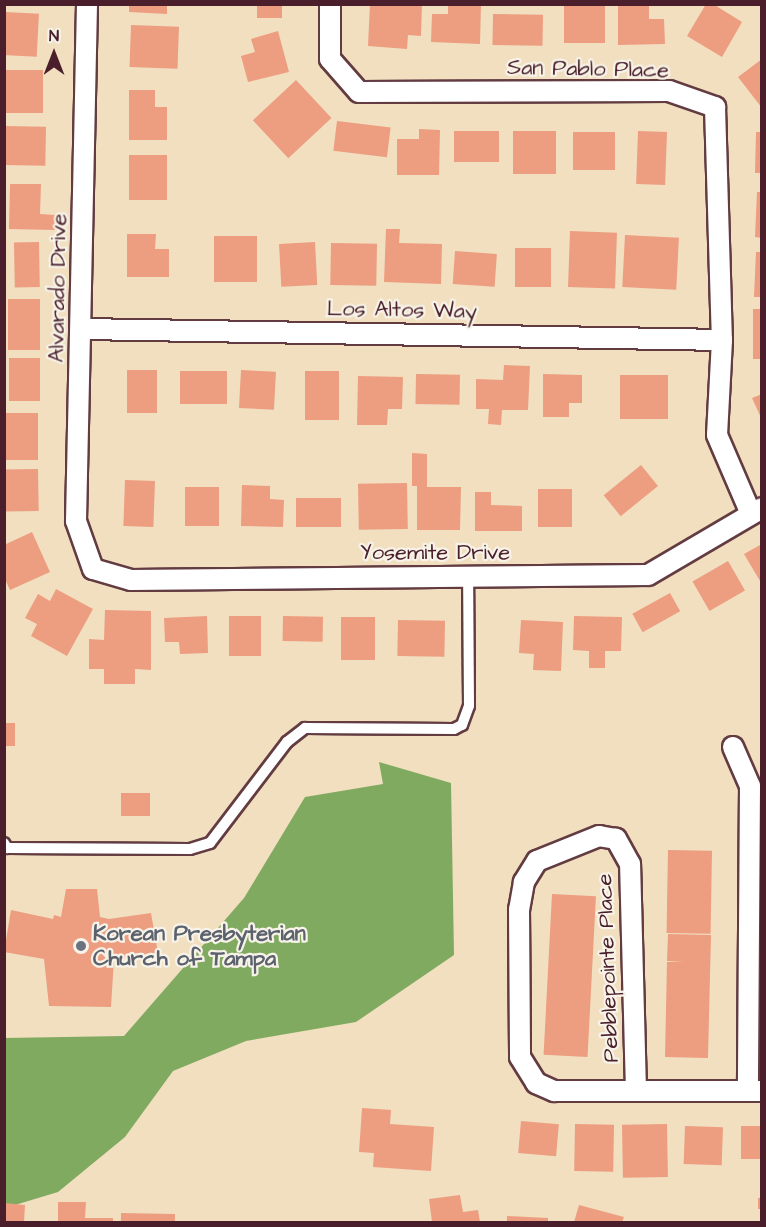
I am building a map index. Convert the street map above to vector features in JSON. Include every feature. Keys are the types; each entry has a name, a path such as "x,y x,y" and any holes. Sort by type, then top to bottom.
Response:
{"street":[{"name":"Alvarado Drive","path":"87,4 82,329 76,521 93,569"},
{"name":"San Pablo Place","path":"330,4 330,59 359,92 669,91 716,107 722,339 717,435 756,511"},
{"name":"Los Altos Way","path":"82,329 722,339"},
{"name":"Yosemite Drive","path":"93,569 131,580 648,575 756,511"},
{"path":"636,1091 755,1091 750,786 733,747"},
{"name":"Pebblepointe Place","path":"599,836 616,839 630,864 636,1091 554,1091 536,1083 520,1057 519,909 524,882 537,861 599,836"}],"lane":[{"path":"4,843 7,848 190,849 210,843 287,742 305,728 454,729 462,724 469,706 468,577"}],"green space":[{"path":"379,762 451,783 454,955 356,1022 246,1041 173,1071 125,1137 58,1192 5,1208 4,1038 124,1036 244,898 305,797 383,784"}],"building":[{"path":"129,4 167,4 167,14 129,12"},
{"path":"257,4 282,4 282,18 257,18"},
{"path":"370,4 422,4 421,36 408,35 407,49 368,46"},
{"path":"448,4 481,4 480,44 431,42 432,14 448,14"},
{"path":"564,4 605,4 605,43 564,43"},
{"path":"706,4 713,4 742,22 722,57 687,36"},
{"path":"618,6 649,6 649,19 664,19 665,44 618,45"},
{"path":"5,12 39,14 37,57 4,55"},
{"path":"493,14 543,15 542,46 492,45"},
{"path":"131,25 179,27 178,69 130,67"},
{"path":"278,31 289,72 248,82 241,56 255,52 251,39"},
{"path":"762,59 762,108 738,77"},
{"path":"5,70 43,70 43,113 5,113"},
{"path":"296,80 331,118 288,158 253,120"},
{"path":"129,90 155,90 155,107 167,107 167,140 129,140"},
{"path":"337,121 391,128 387,157 333,151"},
{"path":"4,126 46,127 45,166 4,165"},
{"path":"419,129 440,130 439,175 397,175 397,139 419,139"},
{"path":"454,131 499,131 499,162 454,162"},
{"path":"513,131 556,131 556,174 513,174"},
{"path":"638,131 667,132 665,185 636,184"},
{"path":"573,132 615,132 615,170 573,170"},
{"path":"756,132 762,132 762,173 755,173"},
{"path":"129,155 167,155 167,200 129,200"},
{"path":"10,184 41,184 40,214 55,215 55,230 9,229"},
{"path":"757,192 762,192 762,238 755,237"},
{"path":"386,229 400,229 399,243 442,244 441,284 384,282"},
{"path":"570,231 617,233 615,289 568,287"},
{"path":"127,234 156,234 155,249 169,249 169,277 127,277"},
{"path":"625,235 679,238 676,290 622,287"},
{"path":"214,236 257,236 257,282 214,282"},
{"path":"14,242 39,242 40,287 15,287"},
{"path":"315,242 317,285 281,287 279,244"},
{"path":"331,243 377,244 376,286 330,285"},
{"path":"515,248 551,248 551,287 515,287"},
{"path":"455,251 497,254 495,287 453,284"},
{"path":"756,252 762,252 762,297 754,297"},
{"path":"8,299 40,299 40,350 8,350"},
{"path":"753,309 762,309 762,359 753,359"},
{"path":"9,358 40,358 40,401 9,401"},
{"path":"504,365 530,366 528,410 502,410 501,425 488,424 489,409 476,409 476,379 503,380"},
{"path":"127,370 157,370 157,413 127,413"},
{"path":"241,370 276,372 274,410 239,408"},
{"path":"180,371 227,371 227,404 180,404"},
{"path":"305,371 339,371 339,420 305,420"},
{"path":"416,374 460,375 459,405 415,404"},
{"path":"543,374 582,375 582,403 569,403 569,417 543,417"},
{"path":"620,375 668,375 668,419 620,419"},
{"path":"358,376 403,377 402,409 388,409 387,425 357,425"},
{"path":"762,394 762,420 752,398"},
{"path":"4,413 38,413 38,460 4,460"},
{"path":"412,453 427,454 427,487 461,487 460,530 417,530 417,486 412,486"},
{"path":"641,465 658,486 621,516 604,495"},
{"path":"38,469 39,511 5,512 4,470"},
{"path":"125,480 155,481 153,527 123,526"},
{"path":"407,483 408,529 359,530 358,484"},
{"path":"242,485 270,486 270,499 284,500 283,527 241,526"},
{"path":"185,487 219,487 219,526 185,526"},
{"path":"538,489 572,489 572,527 538,527"},
{"path":"475,492 491,492 491,505 522,506 522,531 475,531"},
{"path":"296,498 341,498 341,527 296,527"},
{"path":"32,532 50,572 10,590 4,577 4,545"},
{"path":"762,544 762,580 760,581 744,554"},
{"path":"728,561 745,590 709,611 692,582"},
{"path":"56,589 93,609 67,656 31,636 37,624 25,618 38,594 50,601"},
{"path":"670,593 680,611 643,632 632,614"},
{"path":"105,610 151,611 151,670 135,669 135,684 104,684 104,669 89,669 89,639 104,640"},
{"path":"207,616 208,653 180,654 179,642 165,642 164,618"},
{"path":"229,616 261,616 261,656 229,656"},
{"path":"283,616 323,617 323,642 283,641"},
{"path":"574,616 622,617 621,651 605,651 605,668 589,668 589,651 573,650"},
{"path":"341,617 375,617 375,660 341,660"},
{"path":"398,620 445,621 444,657 397,656"},
{"path":"521,620 563,622 561,671 533,670 534,654 519,653"},
{"path":"4,723 15,723 15,746 4,746"},
{"path":"121,793 150,793 150,816 121,816"},
{"path":"668,850 712,851 711,934 667,933"},
{"name":"Korean Presbyterian Church of Tampa","path":"66,889 97,889 100,917 109,919 151,913 158,953 114,959 111,1007 49,1006 44,959 4,952 11,910 53,919 54,915 61,917"},
{"path":"552,894 596,896 588,1057 544,1055"},
{"path":"668,934 711,935 708,1058 665,1057 667,962 684,962 667,961"},
{"path":"362,1108 391,1110 390,1124 434,1127 431,1171 373,1167 374,1153 359,1152"},
{"path":"521,1121 559,1124 556,1156 518,1153"},
{"path":"575,1124 614,1125 613,1172 574,1171"},
{"path":"667,1124 668,1177 623,1178 622,1125"},
{"path":"685,1126 723,1127 722,1165 684,1164"},
{"path":"741,1126 762,1126 762,1159 741,1159"},
{"path":"460,1195 463,1212 478,1210 480,1222 432,1222 429,1199"},
{"path":"758,1198 762,1198 762,1209 758,1209"},
{"path":"58,1202 86,1202 85,1218 113,1218 113,1222 58,1222"},
{"path":"4,1203 25,1205 24,1222 4,1222"},
{"path":"579,1205 624,1217 622,1222 574,1222"},
{"path":"121,1213 175,1214 175,1222 121,1222"},
{"path":"507,1216 548,1218 548,1222 507,1222"}],"place":[{"name":"Korean Presbyterian Church of Tampa","path":"81,946"}]}
